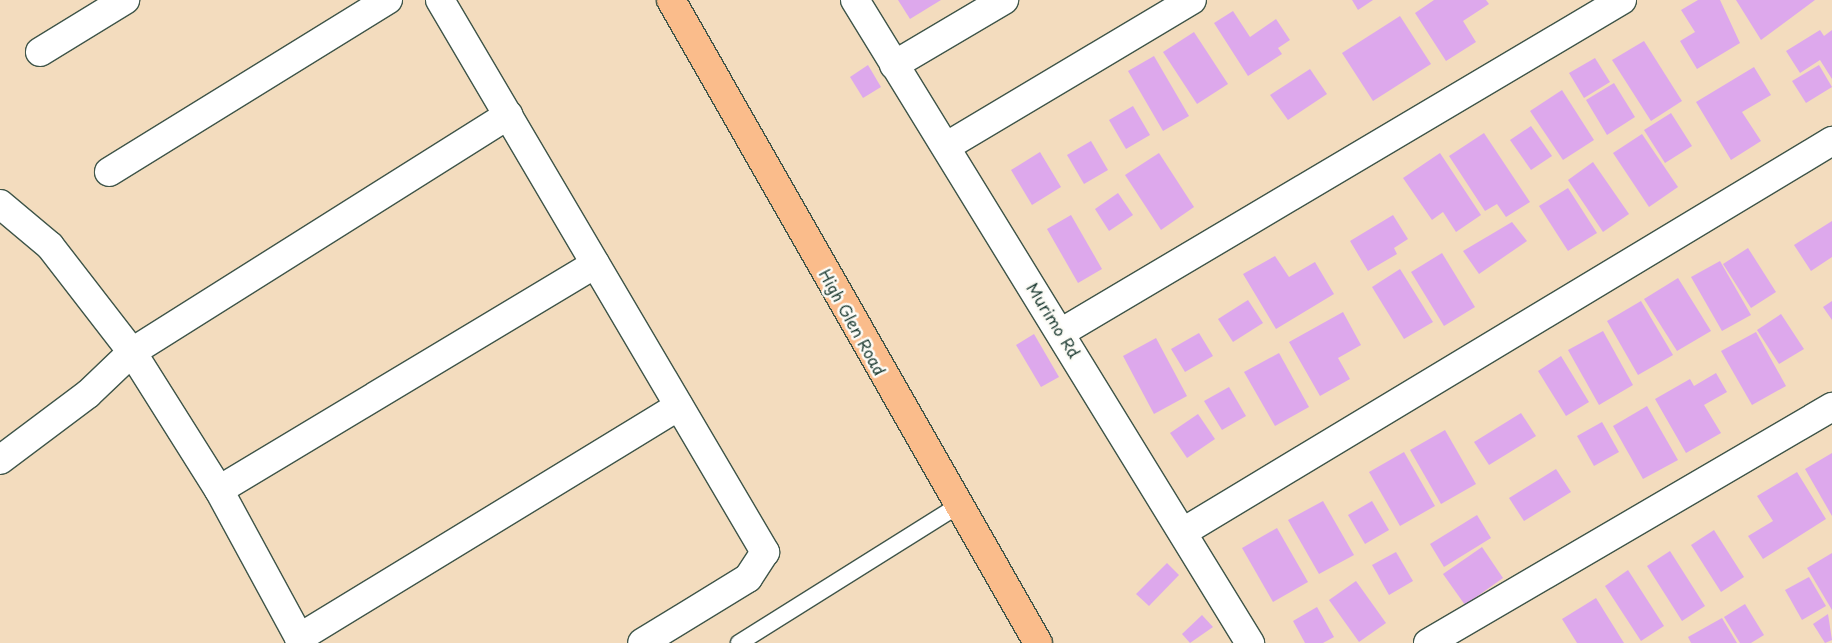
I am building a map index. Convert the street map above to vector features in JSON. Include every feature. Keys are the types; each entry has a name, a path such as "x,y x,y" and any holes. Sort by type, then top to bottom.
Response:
{"main road":[{"name":"High Glen Road","path":"671,0 956,507 1038,643"}],"street":[{"path":"40,52 124,0"},
{"path":"109,172 388,0"},
{"path":"440,0 765,552 748,578 642,643"},
{"name":"Murimo Rd","path":"855,0 1062,332 1250,643"},
{"path":"894,65 1004,0"},
{"path":"947,146 1192,0"},
{"path":"1062,332 1622,0"},
{"path":"0,460 88,394 132,352 509,115"},
{"path":"1183,532 1832,141"},
{"path":"0,204 50,246 132,352 219,490 301,641 680,406"},
{"path":"219,490 595,264"},
{"path":"1428,643 1832,406"}],"lane":[{"path":"744,641 956,507"}],"building":[{"path":"898,0 941,0 910,19"},
{"path":"1352,0 1373,0 1358,10"},
{"path":"1434,0 1486,0 1489,4 1463,21 1476,42 1446,61 1415,13"},
{"path":"1698,0 1720,0 1740,43 1697,69 1680,41 1695,32 1681,10"},
{"path":"1736,0 1815,0 1761,40"},
{"path":"1233,11 1250,37 1276,19 1290,40 1278,48 1282,54 1248,76 1214,23"},
{"path":"1400,16 1431,64 1373,101 1342,53"},
{"path":"1820,30 1824,36 1832,30 1832,79 1820,60 1800,73 1786,51"},
{"path":"1194,32 1228,84 1197,104 1163,52"},
{"path":"1644,41 1682,101 1651,121 1612,60"},
{"path":"1154,56 1189,116 1163,131 1128,71"},
{"path":"1595,58 1610,82 1584,98 1569,73"},
{"path":"868,65 881,87 863,98 850,77"},
{"path":"1819,65 1832,87 1806,103 1792,81"},
{"path":"1754,67 1771,95 1742,112 1761,141 1731,160 1696,102"},
{"path":"1310,69 1327,94 1288,120 1270,95"},
{"path":"1614,83 1635,117 1607,135 1586,100"},
{"path":"1562,90 1594,140 1563,160 1530,111"},
{"path":"1133,106 1150,135 1126,149 1109,120"},
{"path":"1671,113 1692,146 1665,163 1644,130"},
{"path":"1531,126 1552,156 1531,170 1510,140"},
{"path":"1484,133 1530,202 1506,217 1497,204 1485,211 1449,156"},
{"path":"1642,134 1678,187 1649,207 1613,153"},
{"path":"1091,141 1108,170 1084,184 1067,155"},
{"path":"1040,152 1061,187 1032,205 1011,170"},
{"path":"1159,153 1194,207 1161,230 1125,175"},
{"path":"1440,153 1481,215 1456,232 1443,212 1432,220 1403,178"},
{"path":"1593,162 1629,214 1603,232 1568,180"},
{"path":"1568,188 1597,233 1568,251 1539,206"},
{"path":"1118,193 1133,215 1109,231 1095,209"},
{"path":"1071,215 1102,269 1078,283 1047,229"},
{"path":"1393,215 1408,239 1394,248 1397,254 1368,271 1350,241"},
{"path":"1832,221 1832,257 1811,271 1794,245"},
{"path":"1512,222 1527,241 1479,274 1463,251"},
{"path":"1748,248 1776,292 1751,308 1723,264"},
{"path":"1442,253 1475,307 1444,326 1411,272"},
{"path":"1275,256 1289,277 1315,262 1334,294 1276,329 1243,274"},
{"path":"1720,261 1751,315 1722,331 1691,277"},
{"path":"1400,269 1433,322 1404,339 1372,287"},
{"path":"1678,278 1711,331 1677,351 1644,299"},
{"path":"1248,300 1263,323 1233,342 1218,319"},
{"path":"1641,301 1673,355 1638,375 1607,321"},
{"path":"1832,301 1832,320 1823,307"},
{"path":"1343,312 1361,345 1338,358 1350,379 1320,396 1289,342"},
{"path":"1781,314 1804,349 1779,364 1757,330"},
{"path":"1603,331 1633,385 1599,405 1568,350"},
{"path":"1756,332 1786,386 1752,405 1721,351"},
{"path":"1199,333 1213,356 1185,372 1171,349"},
{"path":"1034,334 1059,377 1041,387 1016,345"},
{"path":"1156,338 1187,396 1154,414 1123,356"},
{"path":"1279,353 1309,407 1275,426 1244,372"},
{"path":"1561,356 1589,402 1566,416 1538,371"},
{"path":"1716,373 1727,392 1704,405 1721,433 1686,453 1655,399 1690,379 1694,386"},
{"path":"1229,387 1246,416 1222,430 1204,401"},
{"path":"1647,406 1678,460 1643,479 1613,426"},
{"path":"1521,413 1536,436 1489,465 1474,442"},
{"path":"1198,414 1215,439 1187,458 1170,433"},
{"path":"1602,422 1619,452 1594,466 1577,436"},
{"path":"1445,430 1476,484 1441,504 1410,450"},
{"path":"1404,452 1435,506 1400,526 1369,472"},
{"path":"1832,453 1832,516 1805,469"},
{"path":"1556,469 1571,492 1524,521 1509,498"},
{"path":"1797,472 1826,519 1763,559 1748,536 1773,521 1757,496"},
{"path":"1323,501 1354,555 1319,574 1288,520"},
{"path":"1372,501 1389,530 1365,544 1348,515"},
{"path":"1477,515 1491,538 1444,567 1430,544"},
{"path":"1277,528 1308,582 1273,602 1242,548"},
{"path":"1714,530 1744,577 1721,592 1691,545"},
{"path":"1482,547 1503,578 1465,605 1443,574"},
{"path":"1670,551 1705,606 1682,621 1647,566"},
{"path":"1396,552 1413,581 1389,595 1372,565"},
{"path":"1832,553 1832,610 1807,568"},
{"path":"1167,563 1179,575 1149,606 1136,594"},
{"path":"1628,570 1664,626 1641,641 1605,586"},
{"path":"1809,577 1826,606 1802,620 1785,590"},
{"path":"1356,581 1386,623 1359,642 1329,600"},
{"path":"1596,598 1624,643 1577,643 1562,619"},
{"path":"1745,604 1764,635 1751,643 1740,643 1724,617"},
{"path":"1317,607 1334,637 1323,643 1305,643 1293,621"},
{"path":"1828,614 1832,640 1825,643 1813,624"},
{"path":"1202,615 1213,627 1190,643 1182,634"},
{"path":"1722,618 1737,643 1691,643 1688,637"}]}
